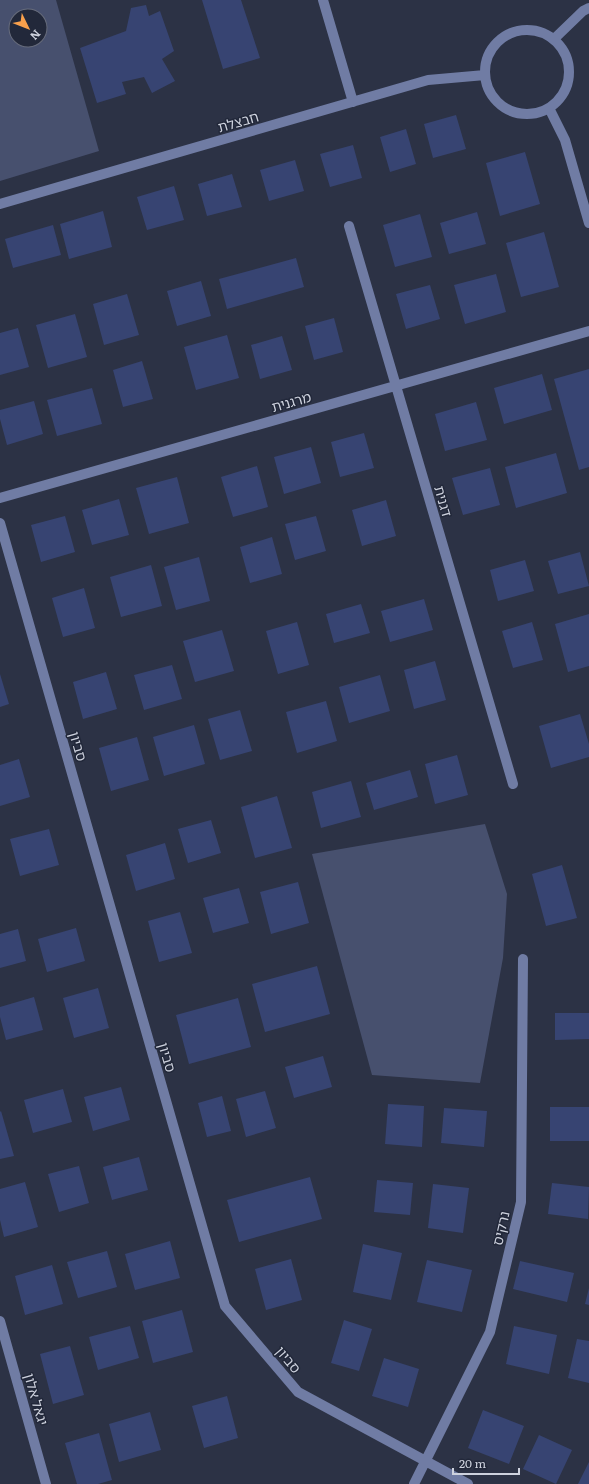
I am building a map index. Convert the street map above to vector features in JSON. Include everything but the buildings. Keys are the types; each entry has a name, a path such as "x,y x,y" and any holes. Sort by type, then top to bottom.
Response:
{"street":[{"path":"323,0 354,102"},
{"path":"554,38 583,11 589,8"},
{"path":"528,29 542,32 554,38 562,47 570,68 565,91 549,108 538,112 525,114 514,112 503,106 494,98 488,87 485,75 486,61 492,48 502,38 514,31 528,29"},
{"name":"חבצלת","path":"0,204 428,80 485,75"},
{"path":"549,108 565,140 589,223"},
{"name":"דגנית","path":"349,226 513,784"},
{"name":"מרגנית","path":"0,498 589,331"},
{"name":"סביון","path":"0,523 225,1306 298,1392 468,1484"},
{"name":"נרקיס","path":"414,1484 490,1332 520,1202 523,959"},
{"name":"יגאל אלון","path":"0,1321 46,1484"}],"shaded area":[{"path":"0,0 56,0 99,151 0,181"},
{"path":"485,824 507,894 503,958 480,1083 372,1075 312,854"}]}
